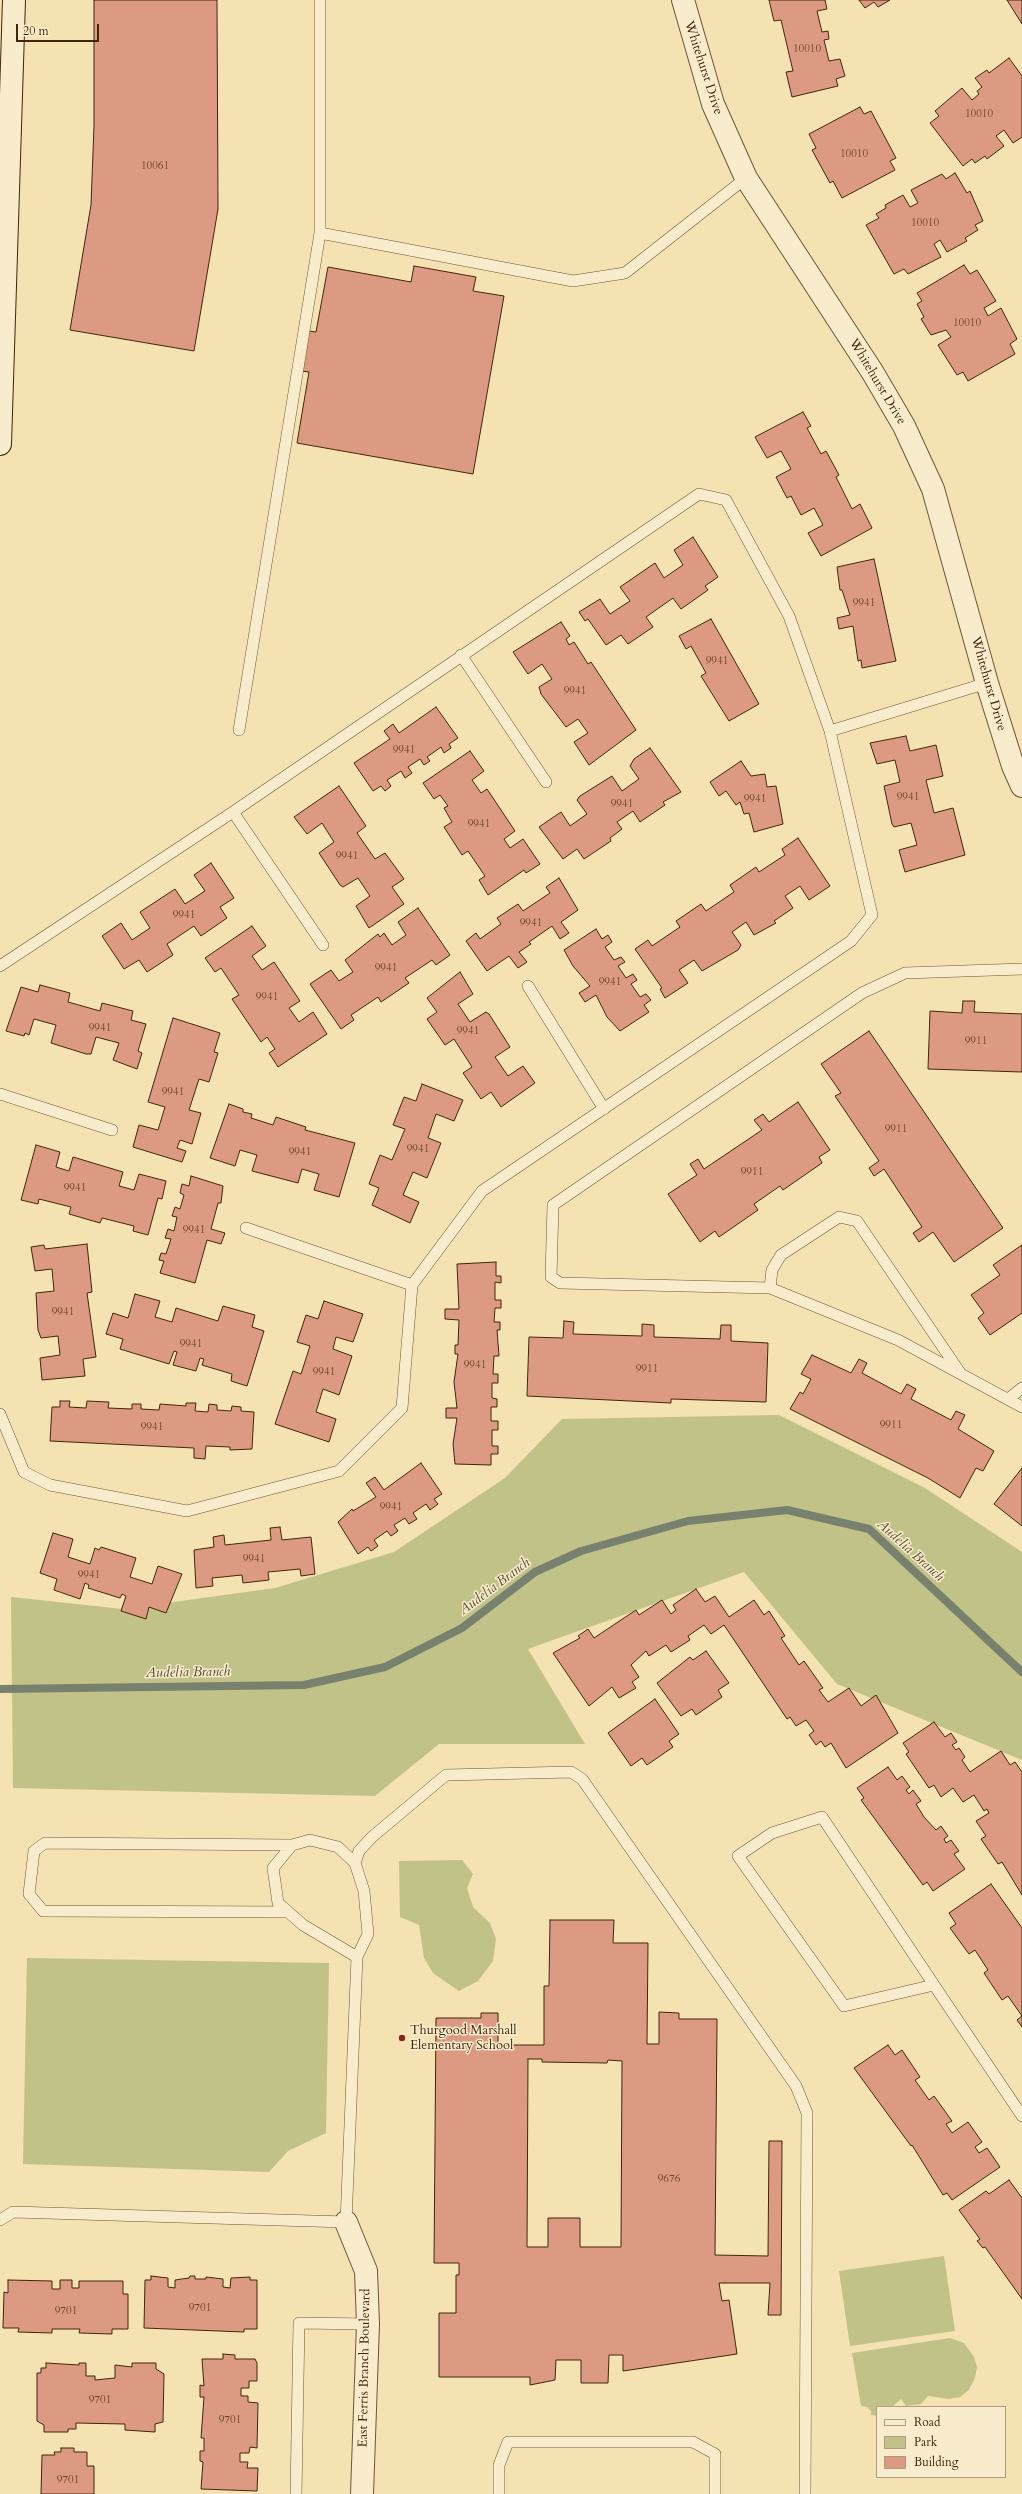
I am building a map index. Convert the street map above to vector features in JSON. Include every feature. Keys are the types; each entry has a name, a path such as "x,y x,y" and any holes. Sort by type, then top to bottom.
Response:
{"street":[{"path":"0,444 14,0"},
{"name":"Whitehurst Drive","path":"682,0 712,104 746,178 873,373 904,426 933,490 987,683 1013,766 1022,786"},
{"name":"East Ferris Branch Boulevard","path":"346,2222 366,2271 368,2324 362,2494"}],"lane":[{"path":"239,730 320,233 320,0"},
{"path":"320,233 573,280 625,273 746,178"},
{"path":"0,966 233,812 699,494 726,500 789,616 830,731 872,915 851,941 482,1191 412,1285 402,1408 339,1471 187,1512 50,1485 24,1472 0,1414"},
{"path":"461,655 546,782"},
{"path":"830,731 987,683"},
{"path":"233,812 323,945"},
{"path":"1022,970 905,973 862,993 553,1205 551,1277 560,1283 770,1288 898,1340 1022,1407"},
{"path":"528,986 604,1109"},
{"path":"0,1094 112,1130"},
{"path":"770,1288 772,1270 781,1256 839,1217 857,1221 963,1376"},
{"path":"246,1228 412,1285"},
{"path":"1008,1399 1022,1388"},
{"path":"355,1863 359,1851 372,1837 446,1775 571,1772 582,1779 796,2086 807,2113 805,2494"},
{"path":"934,1985 844,2006 738,1856 772,1833 822,1817 934,1985 1017,2101 1022,2116"},
{"path":"0,2220 13,2212 346,2222 357,1958 368,1934 364,1891 355,1863 338,1847 310,1840 292,1845 45,1843 34,1851 30,1894 43,1911 288,1912"},
{"path":"292,1845 272,1868 278,1903 303,1925 357,1958"},
{"path":"296,2494 299,2323 368,2324"},
{"path":"499,2494 499,2465 508,2442 693,2442 715,2454 715,2494"}],"green space":[{"path":"779,1415 925,1488 1022,1552 1022,1760 837,1684 744,1572 528,1649 585,1744 439,1744 375,1796 13,1788 11,1597 123,1609 275,1588 394,1552 505,1478 562,1419"},
{"path":"462,1860 473,1874 467,1888 473,1907 490,1923 496,1939 493,1961 478,1981 459,1991 433,1973 424,1958 419,1925 400,1917 399,1861"},
{"path":"27,1958 329,1963 326,2133 288,2151 269,2172 23,2164"},
{"path":"944,2256 955,2331 850,2346 839,2271"},
{"path":"950,2338 964,2343 974,2357 977,2367 975,2378 969,2390 960,2397 949,2399 928,2396 921,2404 906,2406 901,2399 893,2406 876,2406 876,2416 871,2415 871,2411 867,2407 861,2406 852,2353"}],"building":[{"path":"94,0 217,0 218,209 194,351 70,330 91,205 94,126"},
{"path":"769,0 825,0 827,9 817,11 822,32 828,31 829,39 824,40 829,61 840,59 845,76 836,79 838,86 792,97 786,72 793,71 781,20 774,21"},
{"path":"859,0 890,0 878,7 874,2 865,8"},
{"path":"1007,0 1022,0 1022,24"},
{"path":"1009,58 1022,76 1022,137 1013,143 1004,130 996,136 1004,146 987,159 985,156 975,163 972,159 963,166 930,123 939,116 935,111 962,88 972,100 979,94 977,91 982,87 975,78 987,70 989,73"},
{"path":"860,107 864,114 871,111 896,158 890,161 895,170 842,198 833,181 830,183 812,150 816,148 809,134"},
{"path":"955,173 967,193 970,191 983,221 975,225 978,230 965,238 967,241 947,252 940,240 934,244 941,257 908,274 904,269 894,274 866,225 879,218 876,214 886,208 885,205 903,195 910,207 918,203 911,190 942,174 946,179"},
{"path":"964,265 970,274 977,270 996,301 984,308 988,316 1001,308 1017,339 1010,344 1015,354 968,381 963,372 957,375 938,345 951,337 946,330 931,335 921,319 924,317 917,304 922,301 917,293"},
{"path":"414,266 476,277 473,291 504,296 473,474 297,443 309,372 301,371 309,331 316,332 328,267 411,282"},
{"path":"803,412 811,426 807,428 821,454 826,451 839,475 836,477 852,509 860,504 872,528 821,556 808,533 823,525 814,508 801,515 791,496 787,498 776,477 791,469 781,451 767,458 755,437"},
{"path":"693,537 718,577 705,586 708,590 681,609 673,598 646,617 653,627 628,644 621,635 606,645 588,619 585,621 579,612 600,599 610,614 630,601 620,587 655,563 664,578 683,565 674,550"},
{"path":"874,559 896,661 862,668 861,660 858,661 853,626 839,629 837,618 850,615 842,590 840,590 837,567"},
{"path":"711,619 759,704 729,721 701,676 706,673 691,646 686,649 679,636"},
{"path":"561,622 570,636 566,639 569,645 574,642 588,664 591,662 636,730 589,765 574,742 588,733 578,719 566,727 541,694 539,687 552,679 542,664 528,674 513,652"},
{"path":"436,707 458,738 449,744 451,748 444,753 441,747 427,757 430,761 424,765 420,759 408,767 412,773 405,778 401,771 387,780 391,786 385,791 381,786 373,791 354,763 390,739 384,731 393,724 399,733"},
{"path":"906,736 910,751 936,745 943,776 926,780 934,813 953,808 965,855 905,872 899,850 917,845 911,823 894,827 892,824 884,786 900,782 895,760 877,764 870,743"},
{"path":"650,748 681,792 663,802 665,805 640,822 633,811 617,822 622,829 610,838 611,841 584,859 577,849 563,859 539,827 561,812 570,826 587,814 577,800 580,796 612,776 622,791 639,779 630,766 634,759"},
{"path":"470,751 484,771 472,780 481,793 487,789 515,831 504,839 510,848 523,839 540,864 526,873 524,870 488,895 479,880 485,876 468,851 462,855 444,827 452,822 444,808 448,806 440,795 434,799 423,783"},
{"path":"741,761 751,776 765,774 767,787 776,786 783,824 754,832 749,813 744,814 740,802 736,805 726,791 719,796 710,782"},
{"path":"339,786 366,826 357,833 375,859 385,853 404,879 392,887 404,904 369,928 356,906 370,896 358,878 343,887 340,885 319,853 334,842 322,823 307,834 294,817"},
{"path":"798,838 830,886 809,900 800,886 785,896 793,908 774,921 776,923 754,935 746,922 732,932 741,945 738,950 702,971 694,960 679,970 688,983 665,998 660,989 662,988 635,949 648,940 652,946 680,927 676,921 701,904 706,911 734,892 730,885 756,867 759,872 785,855 782,849"},
{"path":"211,863 234,898 220,907 227,918 201,936 194,926 167,944 173,955 147,972 139,960 124,969 102,936 121,923 132,940 150,928 140,912 175,889 185,904 205,891 194,875"},
{"path":"559,878 578,910 561,922 569,933 560,939 552,926 529,942 531,944 519,952 527,962 518,968 509,956 487,971 466,941 476,933 480,939 501,924 497,918 518,904 523,911 550,893 546,887"},
{"path":"418,908 450,955 436,965 432,960 405,978 409,983 381,1002 378,997 351,1015 354,1020 341,1029 310,984 331,970 339,981 353,972 345,960 378,934 380,937 384,933 392,945 406,935 398,922"},
{"path":"252,926 266,946 252,956 262,970 274,962 300,1001 289,1008 299,1022 313,1012 327,1034 278,1067 269,1053 275,1049 267,1037 261,1042 232,999 239,995 221,968 215,972 205,958"},
{"path":"596,929 602,939 608,935 612,942 605,947 614,960 621,957 625,962 618,966 626,978 633,974 637,980 631,984 640,997 646,994 651,1000 644,1005 649,1012 620,1031 607,1017 596,995 585,1002 579,993 590,986 573,966 564,950"},
{"path":"460,972 473,994 458,1004 470,1022 486,1012 489,1014 510,1047 495,1057 508,1076 523,1066 535,1083 501,1107 491,1092 481,1099 463,1073 472,1067 454,1039 445,1045 427,1019 437,1012 427,998"},
{"path":"40,985 70,993 68,1002 100,1011 102,1003 133,1011 131,1020 146,1024 138,1051 142,1053 137,1069 113,1060 119,1043 96,1037 91,1054 86,1054 51,1043 56,1025 34,1019 29,1035 25,1033 24,1036 6,1031 21,987 38,992"},
{"path":"963,1001 975,1001 974,1012 1022,1014 1022,1072 928,1069 930,1011 962,1013"},
{"path":"173,1018 220,1033 214,1052 218,1053 209,1082 199,1079 189,1110 201,1113 192,1144 180,1140 177,1148 186,1151 182,1162 133,1147 139,1125 158,1130 165,1107 148,1102"},
{"path":"869,1031 1003,1228 954,1262 933,1232 919,1242 913,1233 922,1227 884,1169 874,1176 869,1168 879,1161 835,1096 841,1093 821,1064"},
{"path":"422,1084 463,1100 454,1121 436,1114 428,1138 441,1143 427,1178 413,1172 403,1195 419,1202 410,1223 372,1205 379,1188 369,1184 380,1155 392,1160 405,1129 393,1125 404,1097 416,1101"},
{"path":"798,1102 830,1150 819,1157 822,1163 783,1190 780,1186 754,1204 758,1210 719,1237 715,1231 700,1242 668,1194 697,1175 690,1164 698,1159 704,1169 762,1130 754,1120 763,1114 769,1122"},
{"path":"229,1104 243,1109 243,1112 252,1114 251,1118 273,1125 276,1117 306,1127 305,1130 355,1143 339,1197 314,1190 319,1174 302,1169 298,1183 252,1171 257,1155 240,1150 235,1166 210,1158"},
{"path":"36,1145 60,1152 56,1167 69,1171 73,1157 123,1172 119,1186 134,1190 139,1174 166,1181 162,1199 158,1198 148,1235 133,1231 134,1226 102,1218 100,1223 69,1214 71,1207 39,1199 38,1204 21,1200"},
{"path":"191,1176 223,1186 221,1203 218,1203 211,1229 225,1233 221,1244 207,1240 195,1283 160,1273 164,1261 159,1260 161,1253 166,1254 171,1239 165,1238 168,1229 174,1231 177,1217 172,1216 175,1207 180,1209 184,1195 180,1193 182,1184 189,1186"},
{"path":"87,1244 92,1292 87,1293 96,1357 83,1359 85,1376 42,1380 40,1358 60,1355 58,1336 41,1338 38,1330 36,1293 54,1291 52,1269 35,1271 31,1247 44,1245 45,1249"},
{"path":"1022,1245 1022,1313 990,1335 978,1318 984,1313 971,1295 1000,1275 993,1265"},
{"path":"496,1262 496,1276 501,1276 501,1283 495,1282 495,1300 501,1300 501,1308 495,1308 494,1322 500,1322 500,1330 497,1330 499,1356 494,1356 493,1374 498,1374 498,1383 492,1383 492,1398 497,1399 497,1407 491,1407 491,1421 498,1421 498,1430 492,1430 492,1446 498,1446 498,1454 491,1454 491,1465 455,1464 453,1444 457,1418 446,1418 446,1408 457,1408 454,1382 458,1354 455,1354 455,1345 458,1345 459,1320 445,1319 445,1309 459,1309 457,1264"},
{"path":"135,1294 160,1301 155,1317 172,1322 176,1308 218,1321 223,1306 255,1315 252,1327 264,1331 247,1386 231,1381 232,1374 202,1365 204,1359 200,1358 196,1371 173,1365 177,1352 174,1351 169,1364 120,1349 123,1339 106,1334 113,1313 128,1318"},
{"path":"324,1301 363,1314 353,1342 336,1337 333,1349 352,1356 339,1395 323,1389 316,1412 336,1419 329,1442 275,1424 293,1371 301,1374 310,1346 297,1342 306,1315 318,1319"},
{"path":"564,1321 574,1322 573,1334 642,1336 642,1324 654,1325 654,1337 720,1339 721,1325 731,1325 731,1341 768,1343 766,1402 671,1399 671,1403 527,1396 529,1337 563,1338"},
{"path":"812,1355 851,1373 859,1359 867,1363 862,1373 901,1394 907,1384 916,1389 911,1399 951,1420 956,1411 965,1415 958,1429 994,1451 983,1471 976,1468 960,1498 928,1478 790,1409 800,1392 803,1394 811,1379 801,1374"},
{"path":"60,1401 70,1401 69,1407 86,1408 87,1401 109,1402 108,1408 132,1409 132,1404 141,1404 141,1409 159,1410 160,1404 186,1406 186,1403 196,1403 195,1411 208,1412 209,1404 217,1405 217,1410 231,1411 232,1406 241,1407 241,1411 254,1412 252,1449 230,1450 230,1447 206,1446 205,1459 194,1458 194,1448 50,1441 52,1407 60,1407"},
{"path":"421,1463 442,1494 434,1499 438,1504 430,1510 426,1504 413,1513 417,1519 409,1524 405,1518 394,1525 398,1531 391,1536 387,1531 374,1540 378,1546 371,1551 368,1547 358,1554 338,1522 352,1509 353,1511 376,1497 366,1483 375,1477 384,1490"},
{"path":"1022,1468 1022,1526 994,1504"},
{"path":"280,1527 282,1540 311,1537 315,1574 301,1576 300,1569 268,1572 269,1580 243,1583 242,1575 212,1578 213,1586 196,1588 194,1550 214,1547 213,1537 224,1535 225,1545 271,1540 270,1528"},
{"path":"53,1533 73,1539 68,1557 90,1564 95,1548 99,1550 101,1547 136,1558 130,1577 152,1584 158,1566 182,1574 166,1613 149,1607 146,1619 121,1611 126,1596 122,1594 120,1598 88,1588 89,1585 85,1583 80,1599 54,1590 57,1579 40,1573"},
{"path":"696,1589 705,1602 715,1596 729,1617 754,1600 764,1615 769,1611 785,1636 781,1638 799,1665 804,1661 823,1688 819,1690 828,1702 849,1688 861,1706 876,1695 898,1733 846,1768 831,1743 825,1747 821,1741 816,1745 809,1735 814,1731 806,1720 796,1726 790,1717 787,1719 724,1625 711,1634 704,1625 688,1636 690,1640 671,1652 666,1645 649,1656 646,1651 631,1665 639,1677 632,1682 636,1688 619,1698 612,1687 589,1706 553,1653 580,1638 578,1636 588,1629 594,1638 636,1610 639,1615 662,1600 671,1614 676,1610 673,1605"},
{"path":"706,1651 729,1683 718,1690 722,1697 696,1715 692,1709 681,1716 657,1683 690,1657 693,1660"},
{"path":"655,1699 679,1734 669,1741 673,1747 647,1765 642,1758 631,1766 608,1733"},
{"path":"934,1722 945,1737 951,1733 957,1742 952,1745 956,1750 959,1748 965,1757 962,1760 970,1772 1001,1751 1010,1765 1015,1762 1022,1772 1022,1895 1002,1862 998,1864 981,1839 986,1836 976,1821 989,1813 987,1809 984,1811 974,1795 963,1802 953,1788 941,1797 934,1785 929,1788 906,1754 909,1752 903,1743"},
{"path":"888,1767 897,1780 902,1776 910,1787 906,1790 909,1794 913,1790 921,1801 916,1804 924,1817 936,1830 941,1826 948,1836 944,1839 946,1843 951,1840 959,1851 954,1854 965,1869 933,1891 927,1882 923,1885 861,1800 864,1798 857,1788"},
{"path":"991,1884 1022,1928 1022,2016 1008,1996 1002,2000 984,1973 988,1970 975,1950 969,1954 950,1928 956,1924 949,1913"},
{"name":"Thurgood Marshall Elementary School","path":"550,1920 614,1920 613,1943 648,1943 647,2044 659,2044 659,2012 679,2013 679,2019 717,2019 715,2255 768,2256 769,2141 782,2141 781,2315 768,2315 770,2283 719,2283 722,2301 729,2300 737,2354 623,2371 623,2355 609,2355 608,2383 581,2383 581,2360 556,2360 555,2380 530,2385 530,2377 439,2377 439,2313 456,2313 456,2275 459,2275 459,2263 434,2263 436,2018 481,2018 481,2013 498,2013 498,2045 544,2045 544,1986 549,1986","holes":["528,2059 542,2059 542,2062 607,2063 608,2060 622,2061 621,2247 580,2247 580,2218 548,2218 548,2247 527,2247"]},
{"path":"1022,2016 1022,2027 1017,2020"},
{"path":"888,2045 895,2055 902,2050 920,2077 915,2080 929,2100 934,2096 952,2121 946,2124 952,2133 968,2122 982,2142 975,2147 979,2153 987,2148 1000,2167 952,2200 947,2193 943,2195 912,2145 911,2146 854,2068"},
{"path":"1009,2180 1022,2198 1022,2299 985,2247 983,2248 977,2241 980,2239 959,2210 986,2191 989,2194"},
{"path":"151,2276 168,2278 168,2287 175,2288 175,2280 189,2278 190,2276 195,2276 195,2279 206,2279 206,2277 223,2279 223,2287 230,2288 231,2278 250,2277 250,2280 257,2280 257,2329 244,2329 244,2332 144,2328 145,2280 151,2280"},
{"path":"8,2280 52,2281 52,2289 60,2289 60,2280 72,2280 72,2288 79,2288 79,2281 123,2281 123,2294 128,2294 128,2329 112,2329 112,2334 79,2333 80,2329 52,2329 52,2333 18,2332 19,2328 3,2328 4,2292 8,2293"},
{"path":"223,2354 235,2355 235,2359 255,2359 257,2363 257,2381 249,2381 249,2388 241,2388 241,2396 248,2396 248,2402 258,2403 257,2448 250,2447 249,2453 240,2453 240,2462 248,2462 247,2468 258,2468 257,2491 201,2489 203,2462 200,2461 200,2451 204,2451 204,2438 201,2438 204,2397 200,2397 200,2385 204,2386 202,2359 223,2359"},
{"path":"46,2363 79,2365 79,2363 86,2363 86,2376 95,2376 95,2380 115,2378 115,2365 132,2367 132,2363 156,2363 156,2369 164,2374 163,2422 155,2424 155,2432 125,2430 125,2424 76,2423 76,2429 68,2429 68,2432 44,2432 44,2425 37,2421 37,2373 41,2373 41,2368 46,2368"},
{"path":"61,2448 74,2448 74,2452 87,2452 87,2466 94,2466 94,2494 41,2494 42,2455 55,2455 54,2452 61,2452"}],"waterway":[{"name":"Audelia Branch","path":"0,1689 304,1685 385,1667 462,1628 535,1572 581,1551 688,1521 787,1510 869,1529 1022,1672"}],"place":[{"name":"Thurgood Marshall Elementary School","path":"402,2038"}]}
